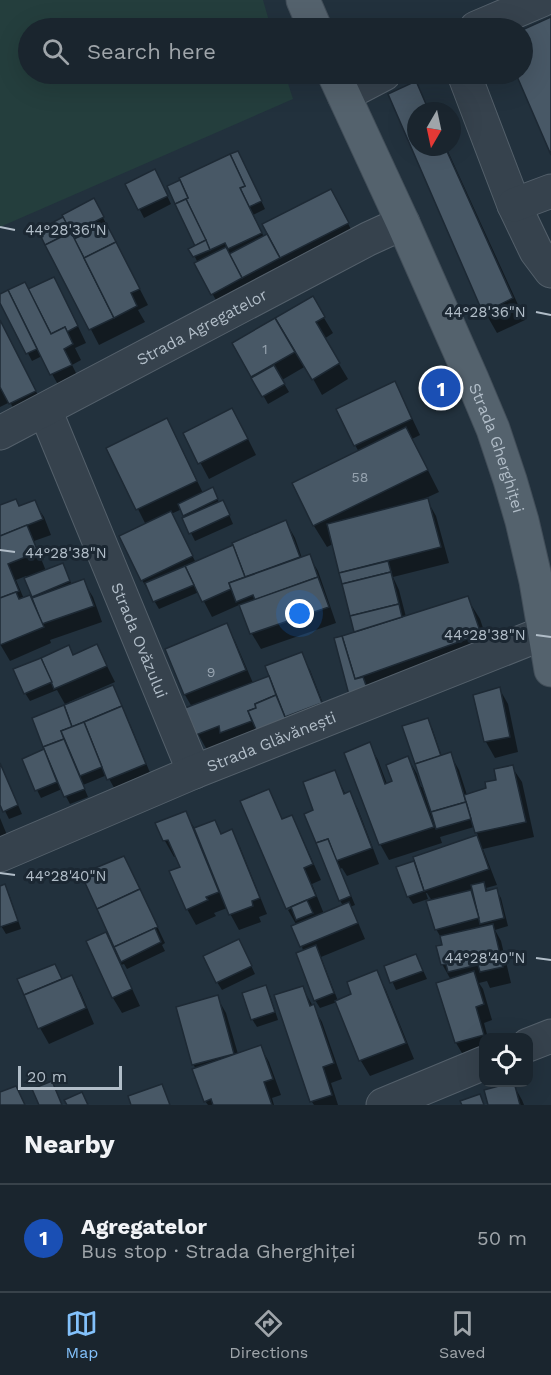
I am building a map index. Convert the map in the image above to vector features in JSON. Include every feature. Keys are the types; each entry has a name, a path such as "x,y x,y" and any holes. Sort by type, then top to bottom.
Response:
{"main road":[{"path":"303,0 311,18"},
{"name":"Strada Gherghiței","path":"339,84 493,429 522,521 536,581 551,670"}],"street":[{"path":"500,18 542,0"},
{"path":"468,84 514,205 536,251 551,271"},
{"path":"514,205 551,191"},
{"name":"Strada Agregatelor","path":"0,433 368,239 403,223"},
{"name":"Strada Ovăzului","path":"45,410 194,772"},
{"name":"Strada Glăvănești","path":"0,855 194,772 544,633"},
{"path":"533,1043 551,1036"},
{"path":"383,1105 479,1065"}],"green space":[{"path":"0,0 263,0 268,18 18,18 18,84 288,84 293,99 0,227"}],"building":[{"path":"551,17 551,155 520,84 533,84 533,25"},
{"path":"410,84 417,84 425,102 407,102 407,138 388,94"},
{"path":"238,151 262,201 249,207 240,188 245,186 230,154"},
{"path":"230,154 245,186 240,188 262,233 228,249 225,243 210,250 186,199 188,198 179,178"},
{"path":"415,156 449,156 513,298 483,313"},
{"path":"155,169 168,196 138,210 125,184"},
{"path":"180,180 188,198 175,204 167,186"},
{"path":"331,189 349,223 280,258 262,224"},
{"path":"94,198 104,217 94,222 97,228 74,239 62,215"},
{"path":"186,199 206,240 195,246 175,204"},
{"path":"63,217 71,232 45,245 38,230"},
{"path":"106,223 116,242 84,258 74,239"},
{"path":"71,232 114,318 89,330 45,245"},
{"path":"267,234 280,258 242,278 229,254"},
{"path":"206,240 210,250 193,257 188,249"},
{"path":"116,242 140,289 131,293 137,306 114,318 84,258"},
{"path":"226,247 242,278 211,295 194,263"},
{"path":"54,277 78,326 67,332 65,327 51,334 28,289"},
{"path":"25,282 51,334 65,327 73,344 64,349 72,365 50,375 8,290"},
{"path":"8,290 37,349 26,354 0,303 0,294"},
{"path":"313,296 325,317 316,322 340,363 312,380 275,318"},
{"path":"275,318 295,352 251,377 232,343"},
{"path":"0,320 36,391 9,404 0,387"},
{"path":"274,365 285,384 262,397 251,378"},
{"path":"395,381 412,419 354,446 336,409"},
{"path":"232,408 248,439 198,464 183,433"},
{"path":"167,418 197,481 136,510 106,448"},
{"path":"406,427 428,470 313,526 292,483"},
{"path":"213,487 218,499 183,516 178,504"},
{"path":"428,498 441,547 339,573 327,524"},
{"path":"16,499 19,506 35,500 43,519 0,536 0,505"},
{"path":"223,500 230,515 189,534 182,518"},
{"path":"171,511 193,556 141,581 119,536"},
{"path":"286,520 300,557 245,577 232,543"},
{"path":"27,525 38,552 8,564 19,591 0,598 0,536"},
{"path":"233,545 245,577 229,583 231,589 202,602 185,566"},
{"path":"310,554 318,577 255,600 253,595 236,602 229,583"},
{"path":"388,561 391,572 342,584 339,573"},
{"path":"63,563 70,581 32,597 24,578"},
{"path":"185,566 194,585 153,602 145,583"},
{"path":"391,572 399,604 350,616 342,584"},
{"path":"318,577 329,607 250,634 239,605"},
{"path":"84,579 94,606 42,624 32,598"},
{"path":"16,592 19,599 30,595 44,627 0,645 0,598"},
{"path":"468,596 481,634 355,679 342,636"},
{"path":"399,604 402,617 354,632 350,616"},
{"path":"227,623 246,670 184,695 165,649"},
{"path":"342,636 355,679 363,677 367,688 349,695 334,638"},
{"path":"97,644 107,666 54,689 41,658 69,645 73,655"},
{"path":"302,652 322,703 285,717 265,666"},
{"path":"41,658 52,682 24,694 13,669"},
{"path":"269,676 276,695 255,704 256,708 248,711 252,721 220,733 219,726 196,735 185,708"},
{"path":"113,685 122,706 72,727 64,705"},
{"path":"500,687 510,737 484,742 473,695"},
{"path":"276,695 287,722 258,734 248,711 256,708 255,704"},
{"path":"64,705 72,727 61,731 64,739 43,747 32,718"},
{"path":"122,706 146,764 107,780 84,722"},
{"path":"428,718 441,756 415,764 402,726"},
{"path":"84,722 102,767 80,776 61,731"},
{"path":"64,739 85,789 64,797 43,747"},
{"path":"370,742 385,784 392,781 386,765 408,756 434,827 379,845 344,753"},
{"path":"44,749 57,782 35,791 22,759"},
{"path":"451,752 466,802 431,812 415,764"},
{"path":"0,763 18,805 3,812 0,805"},
{"path":"513,765 526,822 475,833 464,795 486,788 485,782 496,780 494,769"},
{"path":"335,770 344,794 350,791 372,848 336,861 328,839 316,843 304,814 313,810 303,782"},
{"path":"269,789 282,819 292,815 313,864 304,868 316,896 286,909 240,801"},
{"path":"466,802 471,819 436,829 431,812"},
{"path":"186,811 219,892 206,897 208,900 186,910 169,871 180,867 168,840 163,841 155,823"},
{"path":"215,820 221,834 232,829 260,898 252,901 253,906 229,915 194,828"},
{"path":"477,835 489,869 424,891 413,857"},
{"path":"328,839 351,896 339,901 316,843"},
{"path":"124,856 140,889 97,909 81,874"},
{"path":"414,861 424,891 407,897 396,867"},
{"path":"484,882 486,891 497,888 504,918 480,924 471,885"},
{"path":"5,884 18,921 0,927 0,886"},
{"path":"140,889 158,927 114,947 97,909"},
{"path":"471,890 479,918 435,930 426,901"},
{"path":"307,900 313,913 296,920 291,907"},
{"path":"349,902 358,923 300,947 291,926"},
{"path":"493,924 503,967 480,972 478,965 448,972 446,964 441,965 436,946 442,945 440,936"},
{"path":"155,928 161,942 121,962 114,947"},
{"path":"106,932 132,989 112,998 86,941"},
{"path":"239,939 252,966 216,983 203,956"},
{"path":"316,945 334,993 314,1001 296,953"},
{"path":"416,954 423,971 390,983 384,966"},
{"path":"55,964 62,979 24,995 17,979"},
{"path":"377,970 406,1043 359,1061 335,1001 351,994 347,982"},
{"path":"474,971 484,1004 476,1007 483,1033 455,1043 436,983"},
{"path":"72,975 86,1008 38,1029 24,995"},
{"path":"266,985 275,1012 251,1020 242,993"},
{"path":"303,986 310,1006 314,1004 334,1063 323,1067 332,1095 310,1102 274,995"},
{"path":"218,995 234,1054 192,1065 176,1007"},
{"path":"261,1045 273,1079 264,1082 272,1105 213,1105 211,1099 204,1102 192,1069"},
{"path":"52,1081 62,1105 39,1105 32,1089"},
{"path":"162,1084 170,1105 131,1105 128,1096"},
{"path":"16,1086 25,1105 0,1105 0,1092"},
{"path":"495,1087 515,1087 520,1105 488,1105 484,1090"},
{"path":"82,1092 88,1105 67,1105 64,1100"},
{"path":"480,1094 484,1105 462,1105 460,1101"}],"place":[{"name":"Agregatelor","path":"441,388"}]}
